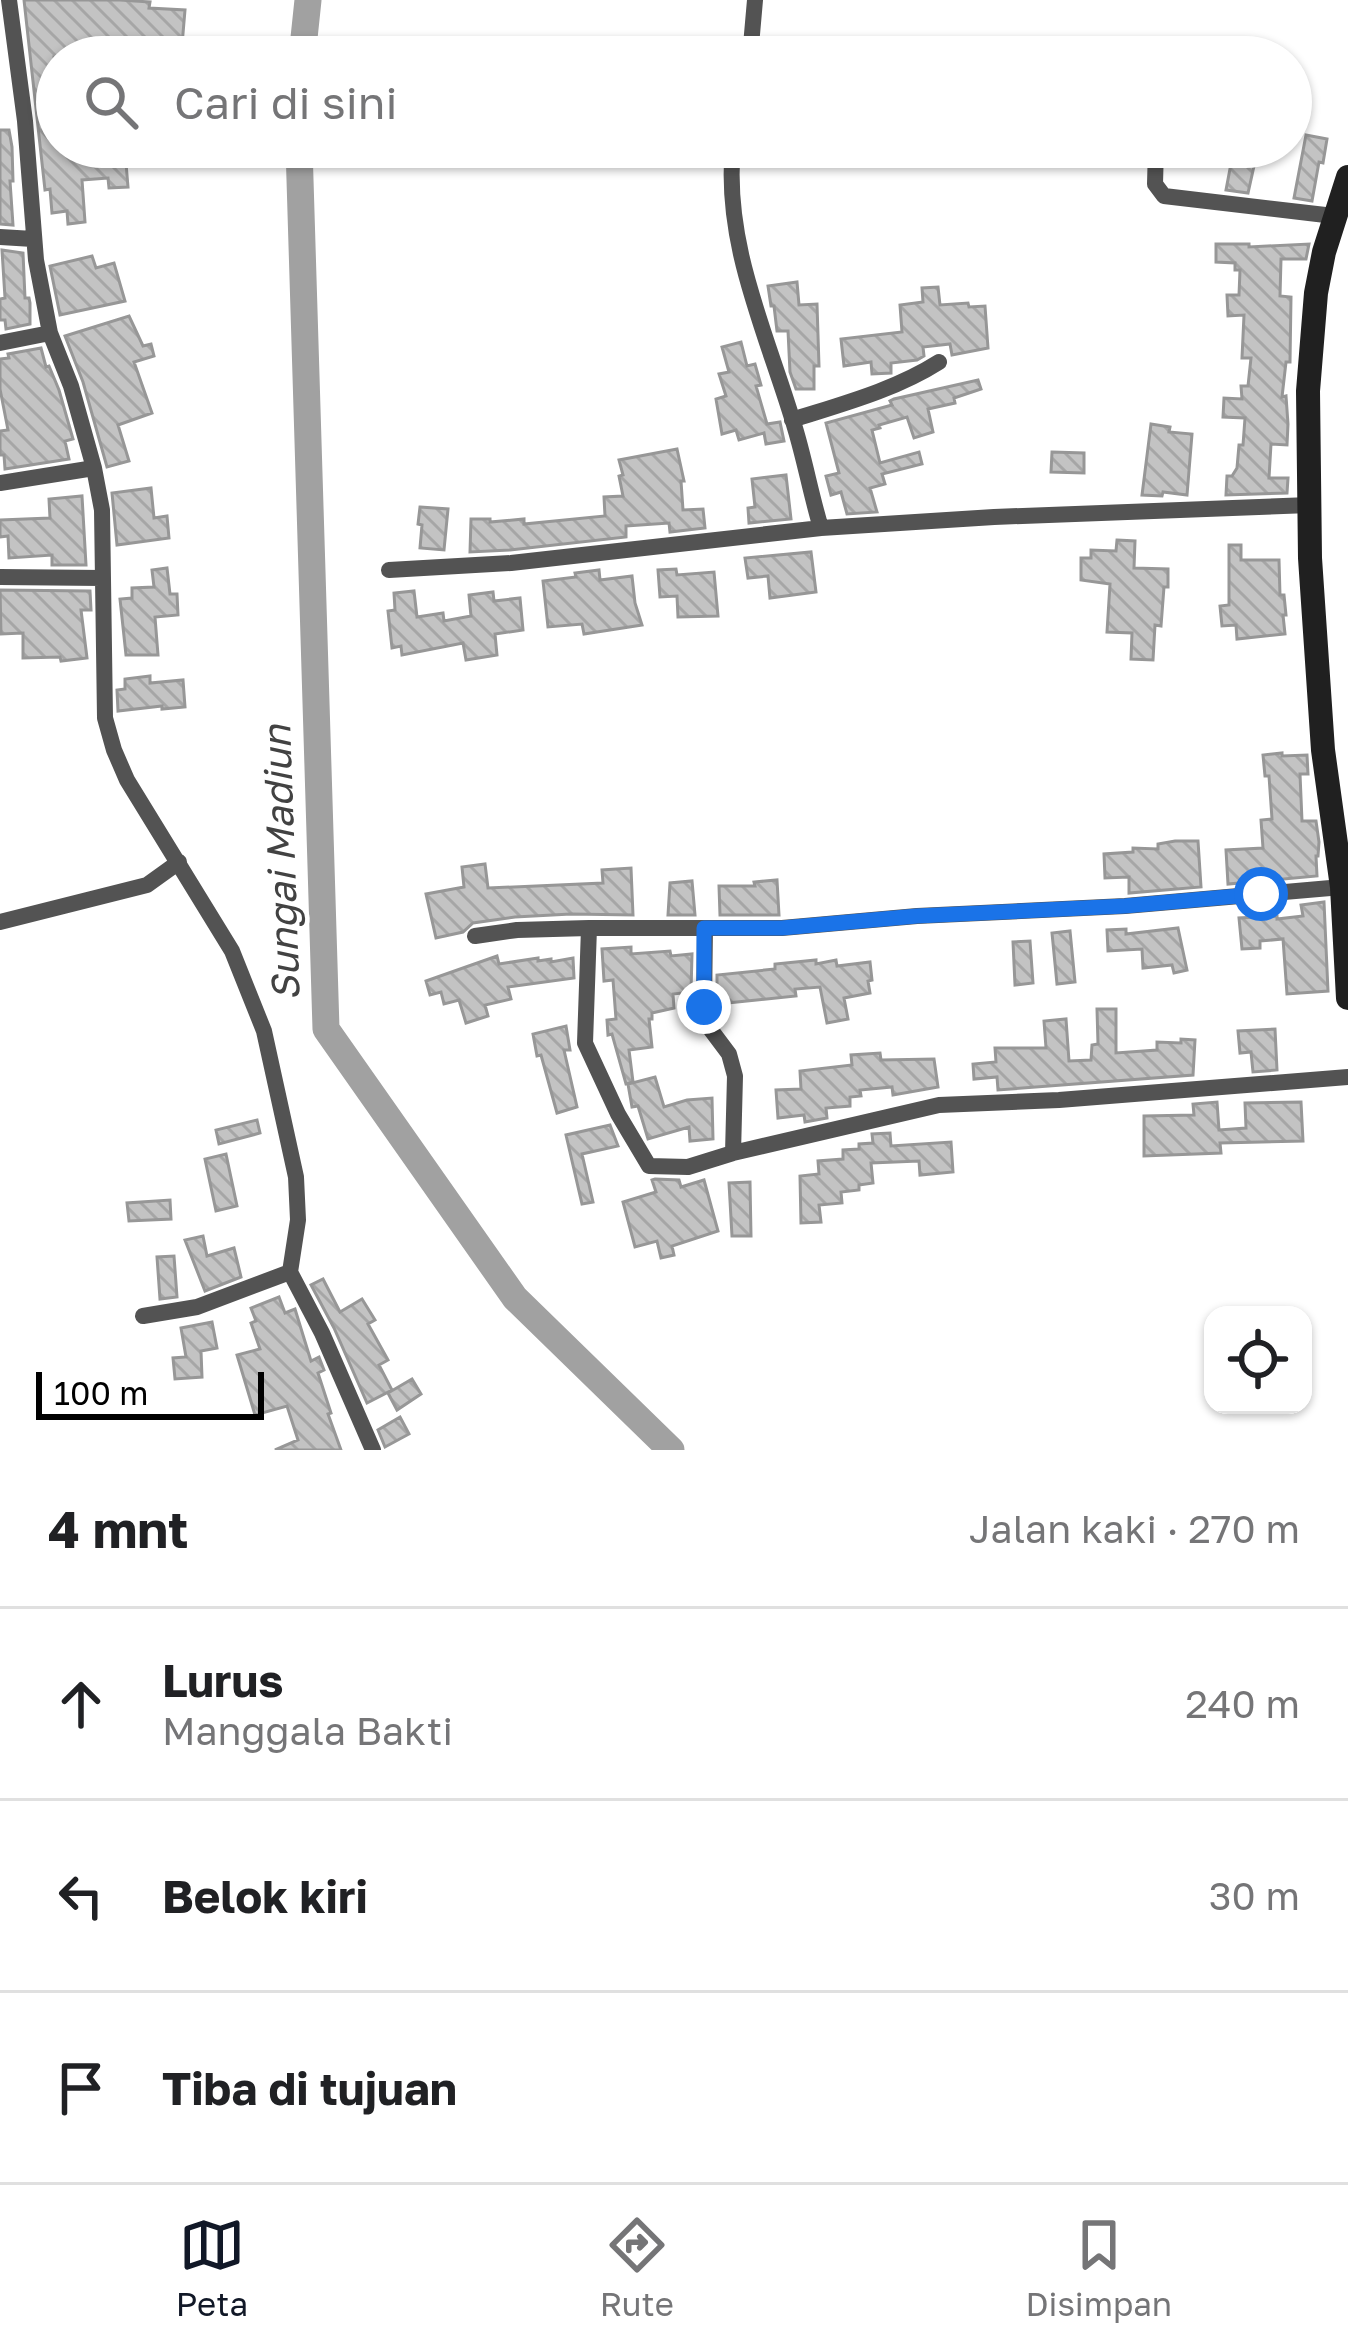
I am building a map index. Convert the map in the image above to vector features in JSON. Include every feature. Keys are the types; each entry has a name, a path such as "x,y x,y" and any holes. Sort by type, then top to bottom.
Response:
{"street":[{"path":"9,0 25,121 33,239 50,333 70,386 102,510 105,718 127,780 232,951 264,1031 296,1177 298,1220 290,1272 373,1450"},
{"path":"752,36 755,0"},
{"path":"731,168 738,246 821,528"},
{"path":"1155,168 1155,184 1164,196 1334,216"},
{"path":"1348,177 1324,252 1310,371 1310,558 1348,998"},
{"path":"0,237 33,239"},
{"path":"0,343 50,333"},
{"path":"792,420 862,398 939,362"},
{"path":"0,483 94,468"},
{"path":"389,570 512,563 821,528 1310,505"},
{"path":"0,577 102,578"},
{"path":"0,922 147,885 179,862"},
{"path":"475,936 589,928 782,928 1342,887"},
{"path":"589,928 585,1043 649,1166 688,1167 939,1105 1348,1077"},
{"path":"704,928 704,1007 735,1076 734,1153"},
{"path":"143,1316 196,1307 290,1272"}],"building":[{"path":"24,0 120,0 185,10 183,36 36,36 36,109"},
{"path":"0,130 9,130 12,147 13,225 0,224"},
{"path":"1312,136 1327,139 1312,201 1294,198 1300,168 1312,168"},
{"path":"43,168 126,168 128,187 109,188 108,178 82,180 85,222 68,224 67,211 52,213 50,189 45,190"},
{"path":"1230,168 1254,168 1248,193 1226,190"},
{"path":"1216,244 1309,244 1306,259 1281,259 1280,296 1291,297 1290,362 1286,362 1282,397 1286,396 1287,445 1271,444 1269,478 1288,478 1287,493 1226,495 1227,476 1237,468 1239,445 1243,445 1245,418 1223,417 1224,398 1242,399 1241,386 1248,386 1251,358 1242,358 1244,315 1228,316 1227,295 1239,295 1240,270 1235,270 1235,263 1216,262"},
{"path":"2,250 23,253 30,324 6,329 5,320 0,320 0,299 5,298"},
{"path":"92,256 96,268 114,263 125,301 60,315 50,266"},
{"path":"797,282 799,305 817,304 819,366 814,366 814,389 796,389 790,372 788,331 777,331 771,306 768,286"},
{"path":"938,287 940,305 985,306 988,348 952,355 950,344 923,347 924,356 917,360 891,363 891,373 872,374 871,362 844,366 841,339 902,332 900,305 923,302 922,288"},
{"path":"129,316 143,346 151,344 154,356 134,362 152,413 118,425 129,461 107,467 65,336"},
{"path":"741,342 747,366 755,364 767,424 780,422 784,441 766,444 764,433 739,440 736,430 722,434 716,399 726,396 719,374 729,372 722,347"},
{"path":"41,348 73,439 65,441 69,459 5,469 0,431 8,430 0,359"},
{"path":"978,380 981,389 954,398 955,403 928,409 933,432 914,438 907,417 872,430 880,463 919,452 922,464 882,474 885,484 870,488 877,512 847,514 841,492 831,495 826,476 839,473 826,423 892,405 894,399"},
{"path":"1151,424 1192,434 1187,495 1142,495"},
{"path":"677,449 684,481 683,510 703,509 705,528 670,532 669,523 626,526 626,537 470,552 471,519 524,519 524,524 605,516 604,497 623,496 619,460"},
{"path":"1052,452 1084,453 1084,473 1051,472"},
{"path":"786,475 791,519 749,523 748,508 755,507 752,479"},
{"path":"151,488 154,518 167,516 169,538 117,545 112,493"},
{"path":"82,496 86,565 52,565 52,555 9,558 8,536 0,537 0,520 50,518 49,499"},
{"path":"420,507 448,509 444,550 420,548"},
{"path":"1117,540 1135,541 1134,568 1168,569 1161,626 1155,625 1153,660 1131,659 1132,633 1107,632 1110,584 1081,580 1081,558 1091,558 1091,550 1116,551"},
{"path":"1229,545 1241,545 1241,560 1279,560 1285,634 1237,639 1236,625 1222,626 1220,606 1229,605"},
{"path":"811,552 816,592 770,598 768,576 748,578 745,558"},
{"path":"167,568 170,594 177,594 178,615 155,617 158,655 126,655 120,599 132,598 132,588 154,587 152,570"},
{"path":"676,569 677,575 714,572 718,616 678,617 677,596 660,597 658,570"},
{"path":"599,570 600,580 632,576 642,625 584,634 582,624 548,627 543,581"},
{"path":"0,590 90,591 91,610 81,610 87,658 23,658 23,633 1,634"},
{"path":"414,591 417,617 443,613 444,621 471,616 469,595 493,592 494,601 520,598 523,630 495,634 497,655 466,660 463,643 402,655 401,646 392,648 388,611 395,610 394,593"},
{"path":"150,676 150,683 183,680 185,707 118,711 117,690 125,689 125,679"},
{"path":"1263,755 1307,755 1308,774 1300,774 1302,821 1316,821 1317,876 1228,884 1226,850 1263,848 1261,820 1272,819"},
{"path":"1198,841 1201,887 1129,893 1129,877 1105,878 1104,854 1158,849 1158,844"},
{"path":"485,864 488,888 603,883 602,870 631,868 633,915 515,917 473,923 463,932 436,938 426,894 464,887 462,867"},
{"path":"777,880 779,915 720,915 719,886 755,886 754,882"},
{"path":"692,881 695,915 668,915 670,883"},
{"path":"1324,902 1328,991 1287,994 1283,939 1242,949 1239,918 1303,916 1301,905"},
{"path":"1178,928 1187,970 1174,973 1172,965 1143,968 1142,949 1108,951 1107,930 1126,929 1126,934"},
{"path":"1070,931 1075,982 1057,984 1052,933"},
{"path":"1030,941 1033,983 1015,985 1013,942"},
{"path":"631,947 631,954 692,954 691,992 673,994 674,1008 652,1013 652,1047 629,1050 633,1082 626,1084 612,1034 608,1035 607,1020 616,1019 613,980 604,981 602,949"},
{"path":"497,956 499,964 573,958 574,978 508,987 511,999 485,1005 488,1016 466,1023 459,1000 444,1004 441,992 430,995 426,981"},
{"path":"816,960 816,964 836,960 837,966 870,962 870,993 844,998 848,1019 827,1023 820,987 795,989 796,996 717,1004 717,975"},
{"path":"1097,1009 1116,1009 1116,1053 1157,1050 1157,1042 1195,1040 1193,1075 998,1090 997,1077 974,1079 973,1064 996,1062 995,1048 1046,1048 1044,1021 1066,1019 1069,1061 1091,1060 1092,1045 1098,1044"},
{"path":"566,1026 570,1050 564,1050 577,1107 557,1113 533,1034"},
{"path":"1275,1029 1277,1070 1253,1072 1251,1052 1240,1053 1238,1031"},
{"path":"880,1053 881,1060 934,1059 938,1087 893,1095 892,1087 860,1090 861,1096 850,1097 850,1106 826,1108 827,1118 805,1122 804,1115 778,1118 776,1090 801,1089 800,1071 852,1065 851,1055"},
{"path":"655,1077 664,1107 712,1098 713,1139 690,1141 689,1127 648,1139 638,1106 632,1107 628,1084"},
{"path":"1217,1102 1219,1130 1246,1128 1245,1103 1301,1102 1303,1141 1220,1143 1221,1153 1144,1156 1144,1116 1194,1115 1193,1104"},
{"path":"257,1120 260,1133 219,1144 216,1130"},
{"path":"610,1125 618,1146 582,1154 593,1202 582,1204 566,1135"},
{"path":"890,1133 891,1146 951,1142 953,1172 920,1175 919,1161 871,1163 873,1183 841,1192 842,1203 819,1205 821,1222 801,1223 800,1176 819,1174 818,1161 843,1159 843,1150 873,1143 872,1134"},
{"path":"226,1154 237,1206 216,1211 205,1159"},
{"path":"655,1179 679,1180 681,1187 704,1180 718,1231 672,1246 674,1255 661,1258 657,1241 635,1247 623,1202 656,1192"},
{"path":"750,1182 751,1236 732,1236 729,1183"},
{"path":"170,1200 171,1219 129,1221 127,1203"},
{"path":"203,1236 207,1256 234,1248 241,1277 205,1291 185,1240"},
{"path":"174,1256 177,1297 160,1299 157,1257"},
{"path":"323,1279 340,1312 362,1299 375,1320 368,1324 388,1360 379,1365 392,1390 367,1403 311,1285"},
{"path":"279,1297 285,1313 295,1309 311,1361 319,1357 324,1370 318,1373 341,1450 275,1450 298,1440 287,1406 255,1415 237,1355 260,1349 251,1308"},
{"path":"212,1322 217,1348 201,1351 202,1377 175,1379 173,1358 186,1357 181,1328"},
{"path":"412,1379 421,1394 397,1410 388,1393"},
{"path":"400,1417 409,1434 385,1447 378,1430"}],"waterway":[{"name":"Sungai Madiun","path":"304,36 308,0"},
{"name":"Sungai Madiun","path":"300,168 326,1029 515,1298 671,1450"}],"route":[{"path":"704,1007 704,928 782,928 1261,894"}]}
